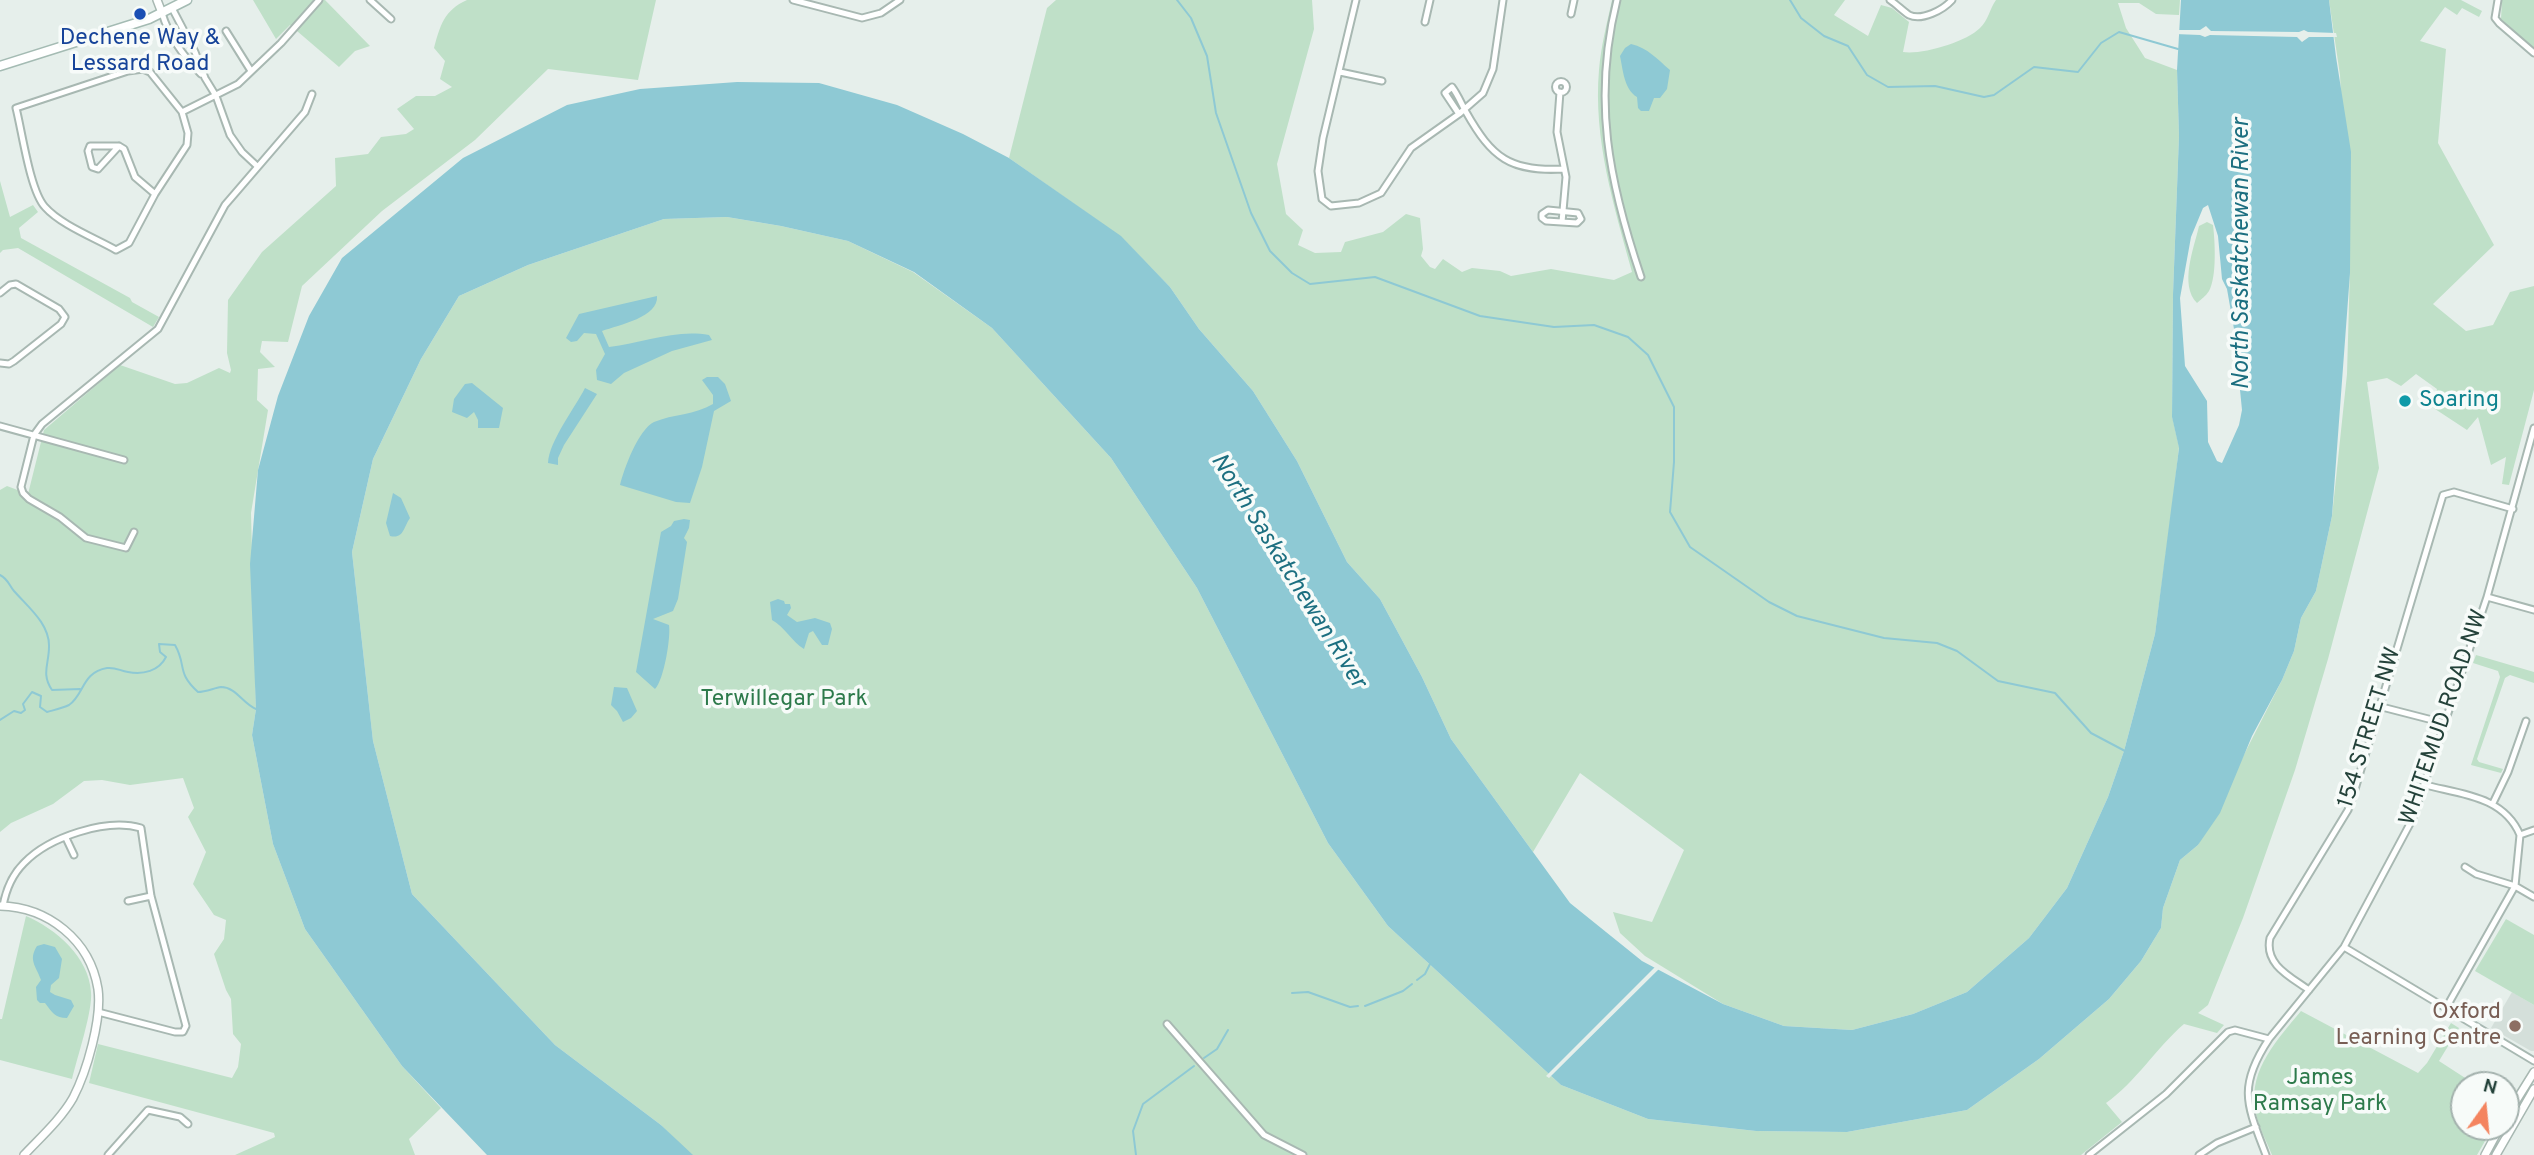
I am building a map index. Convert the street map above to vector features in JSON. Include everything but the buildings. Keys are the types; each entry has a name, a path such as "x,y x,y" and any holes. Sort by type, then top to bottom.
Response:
{"main road":[{"path":"0,66 106,34 162,13 170,4 187,0"}],"street":[{"path":"157,0 172,38 186,59 205,78"},
{"path":"182,112 238,84 281,43 319,0"},
{"path":"370,0 391,19"},
{"path":"793,0 862,18 881,13 900,0"},
{"path":"1356,0 1323,138 1318,171 1322,199 1331,206 1359,203 1381,192 1411,148 1462,112 1483,93 1493,69 1503,0"},
{"path":"1425,22 1430,0"},
{"path":"1571,14 1574,0"},
{"path":"1617,0 1606,57 1604,117 1612,175 1641,277"},
{"path":"1890,0 1911,16 1923,16 1940,10 1952,0"},
{"path":"2498,0 2495,18 2498,23 2534,53"},
{"path":"170,4 216,96 230,135 242,152 257,166"},
{"path":"226,31 251,71"},
{"path":"143,69 150,72 182,112 188,133 187,145 155,194 129,243 116,250 52,214 43,205 34,182 16,108 128,71 143,69"},
{"path":"1340,72 1382,82"},
{"path":"1560,92 1556,121 1566,177 1562,222"},
{"path":"134,532 126,548 90,540 23,493 22,483 34,435 42,424 158,330 223,209 305,112 312,93"},
{"path":"1462,112 1494,152 1506,161 1521,168 1538,171 1564,169"},
{"path":"1323,138 1332,138"},
{"path":"119,146 98,169 94,169 88,148 119,146 124,149 135,177 155,194"},
{"path":"1548,210 1578,212 1581,219 1577,223 1562,222 1546,221 1542,214 1548,210"},
{"path":"0,293 10,285 16,285 59,309 65,317 61,324 15,361 9,364 0,363"},
{"path":"0,426 124,460"},
{"name":"WHITEMUD ROAD NW","path":"2266,1155 2248,1100 2249,1079 2256,1060 2269,1039 2343,947 2405,834 2425,785 2487,597 2534,428"},
{"path":"2525,462 2534,464"},
{"name":"154 STREET NW","path":"2309,990 2275,964 2269,947 2274,930 2348,810 2443,495 2454,492 2513,509"},
{"path":"2487,597 2534,610"},
{"path":"2378,706 2444,723"},
{"path":"2493,803 2508,772 2526,721"},
{"path":"2425,785 2493,803 2510,817 2520,835 2515,886 2446,1008"},
{"path":"26,1154 74,1096 82,1076 98,1012 98,991 92,967 70,933 36,912 1,906 11,880 24,863 42,850 97,826 116,824 141,828 151,896 185,1022 183,1032 98,1012"},
{"path":"2520,835 2534,830"},
{"path":"66,838 74,855"},
{"path":"2465,866 2476,874 2515,886 2534,897"},
{"path":"128,901 151,896"},
{"path":"2343,947 2534,1061"},
{"path":"158,960 167,957"},
{"path":"1167,1024 1257,1127 1280,1144 1303,1155"},
{"path":"2089,1155 2166,1094 2228,1032 2235,1030 2269,1039"},
{"path":"2520,1094 2534,1072"},
{"path":"2496,1155 2534,1090"},
{"path":"108,1155 148,1110 180,1117 188,1124"},
{"path":"2199,1155 2217,1143 2256,1127"}],"shaded area":[{"path":"2512,992 2534,1005 2534,1051 2491,1028"}],"green space":[{"path":"253,0 325,0 370,46 355,51 339,67 290,25 276,39"},
{"path":"467,0 656,0 638,80 548,69 475,140 382,211 302,286 288,342 262,341 260,352 275,367 258,369 257,400 268,410 251,513 256,709 252,735 273,844 305,929 402,1066 441,1108 409,1139 415,1155 235,1155 275,1137 274,1133 89,1083 98,1044 232,1078 238,1067 241,1044 233,1034 231,999 214,954 224,939 226,920 214,915 193,884 206,852 188,817 194,808 183,778 130,785 102,780 84,781 53,804 11,823 0,832 0,490 7,486 28,494 44,430 120,365 175,384 187,383 219,368 230,373 227,353 228,300 262,252 336,186 335,158 368,154 381,137 406,134 414,129 397,109 416,96 435,96 452,87 440,79 445,61 434,48 448,14"},
{"path":"1056,0 1312,0 1314,29 1277,164 1286,214 1303,230 1298,245 1315,253 1341,252 1345,242 1383,232 1406,214 1420,218 1423,249 1421,256 1435,269 1443,259 1462,272 1472,268 1500,271 1511,276 1551,269 1614,280 1632,272 1606,172 1599,121 1600,61 1612,0 1845,0 1834,15 1868,36 1881,5 1892,8 1909,22 1903,52 1911,52 1943,46 1965,38 1985,22 1996,0 2180,0 2179,15 2156,14 2139,3 2118,3 2126,28 2145,58 2177,70 2179,136 2172,416 2179,447 2155,634 2124,751 2108,797 2067,888 2029,938 1967,992 1913,1014 1852,1030 1784,1026 1723,1004 1645,956 1620,933 1613,912 1652,922 1684,850 1580,773 1533,852 1451,739 1422,677 1380,599 1347,562 1297,461 1253,391 1199,329 1170,287 1121,237 1009,158 1047,8"},
{"name":"Terwillegar Park","path":"2329,0 2461,0 2482,11 2479,17 2462,8 2457,15 2445,7 2420,41 2446,49 2438,143 2494,245 2433,304 2466,331 2493,325 2510,292 2534,286 2534,390 2509,485 2502,484 2506,457 2491,465 2478,417 2467,430 2432,407 2437,389 2416,374 2401,386 2387,378 2367,382 2379,468 2295,770 2243,918 2208,1005 2198,1013 2224,1025 2217,1033 2184,1024 2127,1085 2106,1103 2122,1122 2081,1155 690,1155 661,1125 555,1045 412,894 373,741 352,552 373,459 421,359 459,296 528,265 664,219 727,217 848,241 913,272 992,328 1111,458 1197,588 1328,843 1388,926 1561,1085 1648,1119 1756,1131 1847,1132 1967,1110 2039,1059 2109,999 2141,961 2161,928 2163,908 2180,860 2198,845 2282,680 2294,651 2301,618 2316,591 2332,516 2347,374 2350,268 2340,75"},
{"path":"2502,0 2534,0 2534,50 2501,19"},
{"path":"0,181 10,217 33,205 38,212 19,228 21,238 159,317 153,327 18,248 0,253"},
{"path":"2207,222 2213,225 2213,277 2209,291 2197,303 2189,286 2189,266 2199,226"},
{"path":"2476,655 2534,672 2534,683 2510,675 2505,678 2477,759 2503,769 2501,773 2471,765 2500,677 2498,671 2473,663"},
{"path":"26,916 49,928 69,946 89,979 90,1010 72,1079 0,1060 0,1019"},
{"path":"2506,919 2534,935 2534,1005 2475,971"},
{"name":"James Ramsay Park","path":"2301,1011 2418,1073 2451,1023 2459,1028 2439,1061 2454,1071 2450,1071 2450,1141 2485,1141 2477,1155 2272,1155 2256,1114 2254,1094 2256,1080 2267,1055"}],"water":[{"name":"North Saskatchewan River","path":"2181,0 2329,0 2351,152 2350,273 2332,516 2316,591 2301,618 2294,651 2282,680 2252,736 2220,813 2198,845 2180,860 2163,908 2161,928 2141,961 2109,999 2039,1059 1967,1110 1847,1132 1756,1131 1648,1119 1561,1085 1388,926 1328,843 1197,588 1111,458 992,328 914,272 848,241 727,217 664,219 528,265 459,296 421,359 373,459 352,552 373,741 412,894 555,1045 661,1125 693,1155 487,1155 402,1066 305,929 273,844 252,735 256,709 250,564 258,470 278,396 309,316 342,258 463,158 567,105 640,89 737,82 819,83 897,105 1009,158 1121,236 1170,287 1199,329 1253,391 1297,461 1347,562 1380,599 1422,677 1451,739 1570,903 1642,961 1723,1004 1784,1026 1852,1030 1913,1014 1967,992 2029,938 2067,888 2108,797 2124,751 2155,634 2179,448 2172,417 2179,136 2177,70","holes":["2208,205 2218,236 2222,279 2227,289 2234,329 2242,410 2239,425 2222,463 2217,461 2208,442 2207,401 2185,366 2180,298 2191,237 2203,208"]},
{"path":"1631,44 1647,51 1670,70 1667,89 1660,98 1654,98 1649,111 1641,111 1638,108 1637,97 1629,89 1625,79 1620,56"},
{"path":"657,296 656,303 645,315 602,331 609,347 684,334 709,335 712,340 672,351 624,373 611,384 597,380 596,370 605,354 596,334 584,333 577,341 571,342 566,338 579,314"},
{"path":"718,377 725,384 731,401 714,411 702,467 690,503 676,502 620,485 632,450 648,426 661,419 713,404 713,395 702,380"},
{"path":"472,383 503,408 499,428 478,428 474,412 467,418 452,412 454,399 465,384"},
{"path":"585,388 597,394 564,445 558,465 548,463 553,445"},
{"path":"393,493 401,498 410,518 398,536 390,536 386,523"},
{"path":"690,520 684,538 687,542 678,599 673,611 653,619 669,625 664,668 655,689 636,672 661,532 674,521"},
{"path":"778,599 790,604 787,615 797,622 815,618 830,623 832,629 828,645 822,645 813,631 809,633 804,649 772,620 770,602"},
{"path":"614,687 627,688 637,711 623,722 611,705"},
{"path":"44,944 55,947 62,959 59,978 51,985 50,992 71,1000 74,1006 67,1018 57,1016 45,1003 37,1000 36,987 41,980 33,955 37,946"}],"pier":[{"path":"2206,26 2211,31 2304,30 2336,33 2337,37 2309,37 2302,42 2297,37 2205,37 2175,34 2175,30 2200,30"},
{"path":"1657,965 1661,967 1549,1078 1546,1076"}],"waterway":[{"path":"1177,0 1191,18 1207,56 1216,113 1251,213 1270,251 1292,273 1310,284 1375,277 1480,316 1554,327 1594,325 1628,337 1648,355 1674,407 1670,512 1690,547 1769,602 1797,616 1884,638 1937,643 1957,651 1998,681 2055,693 2091,733 2125,751"},
{"path":"1790,0 1801,18 1824,36 1848,46 1867,75 1888,87 1935,86 1984,97 1994,95 2034,67 2078,72 2101,43 2119,32 2178,49"},
{"path":"0,575 37,616 46,631 49,647 46,674 52,690 80,689"},
{"path":"0,720 14,711 21,713 25,710 23,704 32,692 41,696 40,707 47,712 74,701 88,679 99,670 110,668 139,673 155,669 166,657 160,652 159,644 175,645 184,674 198,692 226,688 256,709"},
{"path":"1417,980 1425,974 1430,964"},
{"path":"1365,1006 1403,991 1412,984"},
{"path":"1292,993 1308,992 1350,1007 1358,1006"},
{"path":"1204,1058 1217,1049 1228,1030"},
{"path":"1136,1155 1133,1131 1143,1104 1194,1066"}],"place":[{"name":"Dechene Way & Lessard Road","path":"140,14"},
{"name":"Soaring","path":"2405,401"},
{"name":"Oxford Learning Centre","path":"2515,1026"}]}
